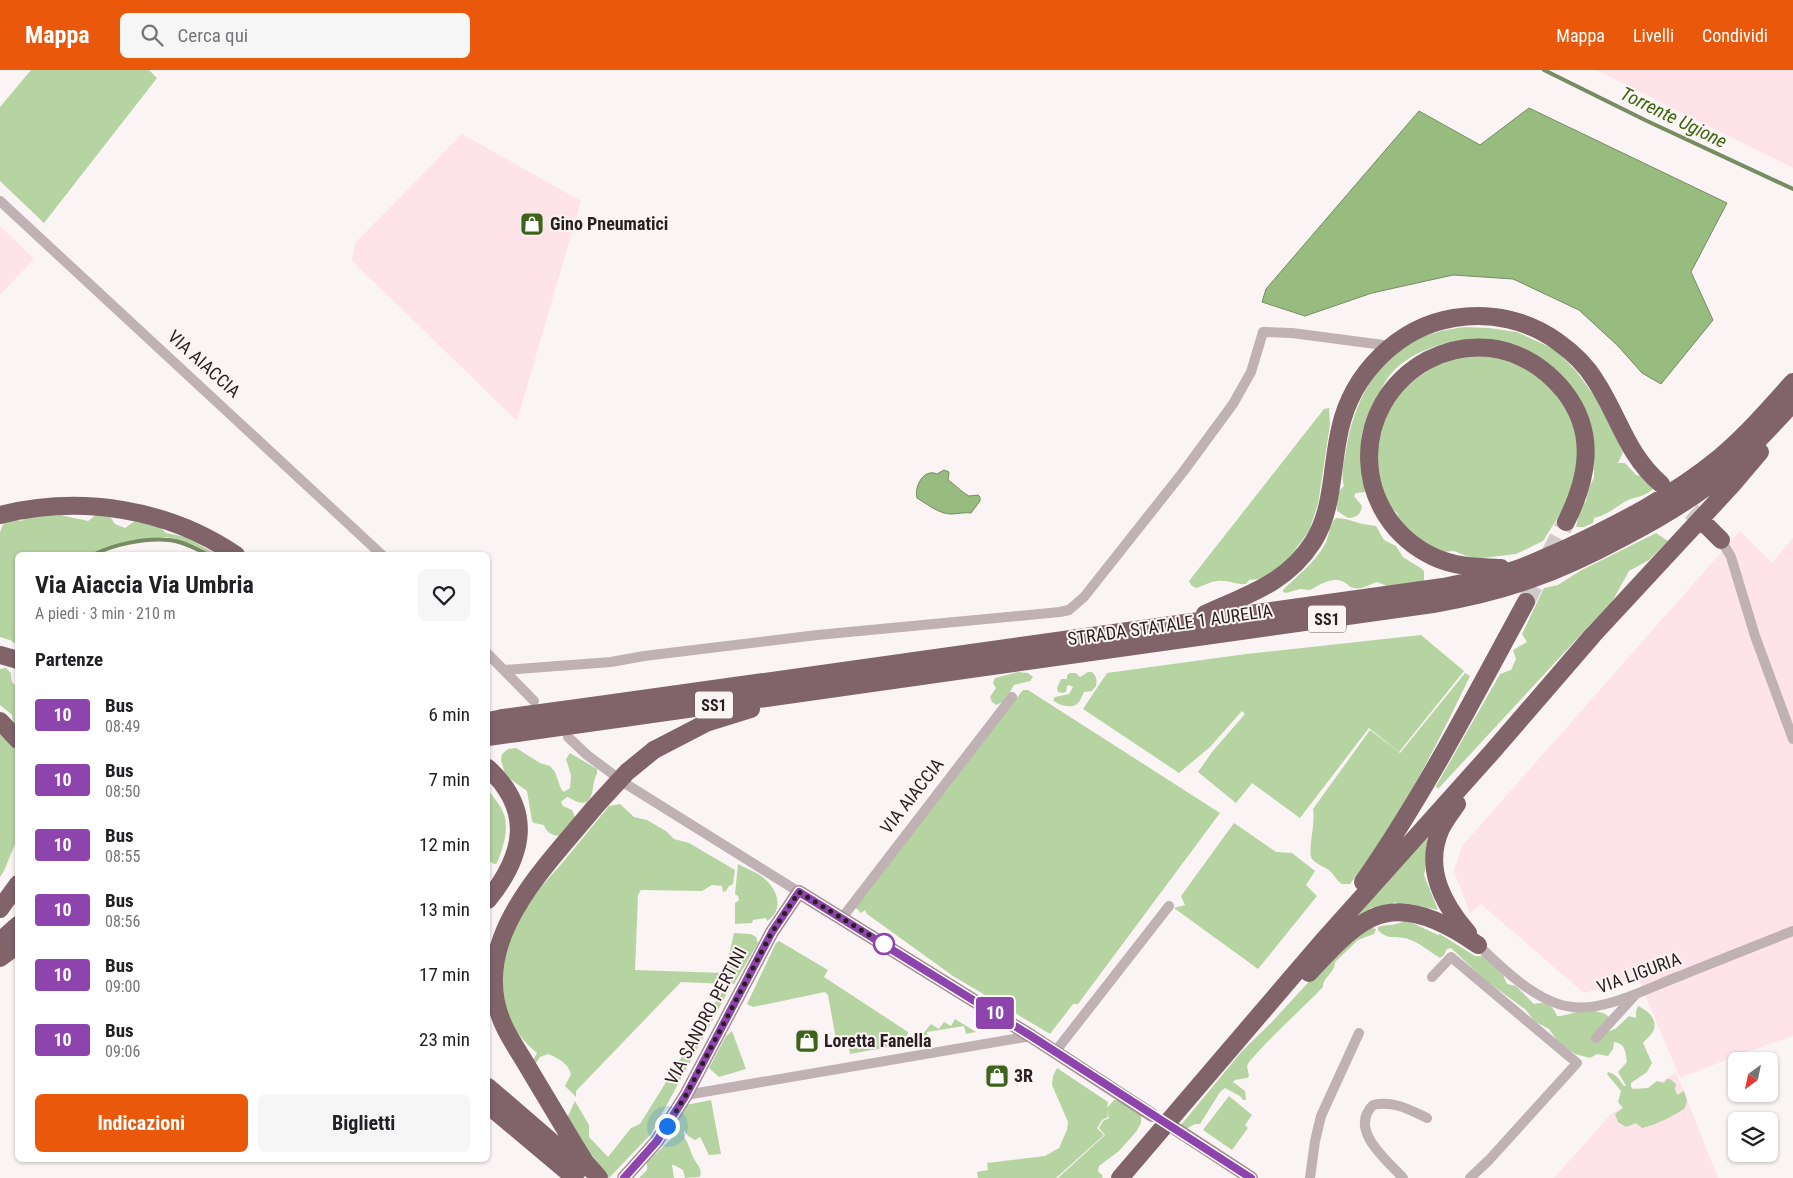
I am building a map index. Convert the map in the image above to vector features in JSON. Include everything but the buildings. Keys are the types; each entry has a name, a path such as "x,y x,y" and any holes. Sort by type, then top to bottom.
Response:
{"highway":[{"path":"1187,622 1276,582 1306,552 1320,530 1325,517 1340,428 1348,403 1355,389 1366,373 1391,346 1412,331 1441,320 1478,316 1496,317 1516,321 1536,329 1558,342 1579,360 1598,385 1619,428 1642,464 1661,484"},
{"path":"1516,569 1472,567 1434,558 1406,538 1388,520 1381,509 1374,492 1370,470 1369,457 1372,433 1381,407 1394,387 1406,375 1435,356 1451,351 1482,347 1502,350 1519,356 1531,362 1552,378 1570,399 1577,412 1586,446 1584,477 1575,505 1566,522"},
{"name":"STRADA STATALE 1 AURELIA","path":"491,720 1443,587 1481,579 1516,569 1547,557 1602,532 1667,496 1696,476 1731,447 1793,382"},
{"name":"STRADA STATALE 1 AURELIA","path":"490,737 1423,605 1457,600 1500,590 1548,574 1586,557 1642,528 1684,502 1717,478 1748,451 1793,402"},
{"path":"1120,1178 1321,943 1492,752 1593,635 1732,485 1778,430 1793,408"},
{"path":"0,515 30,508 72,505 130,511 182,526 231,552"},
{"path":"1706,525 1721,540"},
{"path":"1321,943 1396,835 1428,781 1526,602"},
{"path":"0,655 15,659"},
{"path":"599,1178 586,1163 574,1144 504,1026 497,1001 495,975 501,939 516,906 594,808 627,772 654,750 691,730 722,717 804,692"},
{"path":"0,721 15,737"},
{"path":"1478,945 1460,924 1443,898 1437,884 1434,860 1436,844 1441,829 1492,752"},
{"path":"490,770 504,785 510,797 518,821 519,834 518,845 512,863 490,897"},
{"path":"0,909 15,888"},
{"path":"0,921 15,908"},
{"path":"1257,1018 1283,999 1348,936 1364,923 1378,916 1404,913 1432,919 1457,930 1478,945"},
{"path":"0,941 15,928"},
{"path":"0,958 15,947"},
{"path":"490,1089 593,1178"},
{"path":"490,1107 574,1178"}],"street":[{"name":"VIA AIACCIA","path":"0,201 379,552"},
{"path":"505,670 611,662 653,655 817,636 1069,610 1084,597 1183,472 1233,404 1251,372 1263,332 1292,333 1391,346"},
{"path":"1721,540 1731,557 1755,636 1793,739"},
{"path":"490,656 534,701"},
{"name":"VIA AIACCIA","path":"842,918 1012,697"},
{"path":"568,737 587,756 614,775"},
{"path":"626,784 1031,1036 1152,1115"},
{"name":"VIA SANDRO PERTINI","path":"624,1178 657,1141 686,1095 772,932 799,892"},
{"path":"1055,1052 1169,906"},
{"name":"VIA LIGURIA","path":"1478,945 1538,995 1571,1007 1603,1005 1793,931"},
{"path":"1432,977 1451,957 1577,1063 1489,1160 1470,1178"},
{"path":"1596,1038 1637,993"},
{"path":"1310,1178 1315,1141 1321,1116 1359,1033"},
{"path":"686,1095 1031,1036"},
{"path":"1403,1178 1369,1141 1366,1133 1365,1116 1373,1105 1386,1104 1403,1106 1427,1118"},
{"path":"1176,1129 1252,1178"}],"shaded area":[{"path":"31,70 149,70 157,78 44,223 0,181 0,107"},
{"path":"1596,70 1793,70 1793,168 1644,94"},
{"path":"1529,108 1727,203 1691,272 1713,320 1661,384 1642,373 1618,346 1579,310 1513,279 1453,275 1372,293 1305,316 1262,302 1266,289 1419,111 1480,145"},
{"path":"462,134 581,201 517,421 352,261 355,243"},
{"path":"0,226 34,259 0,295"},
{"path":"1464,327 1517,332 1556,350 1576,371 1596,398 1623,452 1618,463 1625,463 1636,475 1645,477 1646,482 1655,487 1645,495 1626,501 1607,513 1594,518 1593,523 1584,527 1576,527 1580,509 1586,501 1589,487 1594,478 1594,443 1569,385 1482,339 1470,339 1443,344 1417,354 1395,369 1387,379 1373,406 1362,434 1362,454 1367,492 1356,493 1354,496 1362,506 1361,511 1358,515 1348,518 1337,511 1337,493 1344,486 1343,471 1350,430 1360,402 1374,376 1394,354 1412,341 1434,333"},
{"path":"1469,355 1493,357 1520,365 1540,375 1560,396 1573,419 1579,457 1570,498 1543,541 1516,554 1474,559 1454,551 1443,552 1430,548 1401,525 1397,513 1389,506 1377,474 1375,446 1385,415 1403,388 1445,359"},
{"path":"1329,408 1330,424 1318,504 1309,531 1289,561 1271,575 1249,580 1246,584 1222,581 1196,588 1191,585 1189,581 1324,409"},
{"path":"944,470 949,472 948,480 963,492 969,496 978,495 980,497 980,501 971,513 947,514 917,498 917,488 921,479 928,474 937,474"},
{"path":"54,512 88,521 96,515 109,515 115,524 125,528 139,518 153,520 166,533 186,537 213,552 207,552 194,545 167,537 155,538 149,542 135,541 106,547 97,552 15,552 15,644 0,637 0,532 4,522 15,519 22,521 29,514"},
{"path":"1336,518 1376,526 1384,540 1396,546 1403,557 1424,571 1424,582 1387,586 1377,582 1363,588 1357,588 1340,580 1335,580 1318,585 1310,590 1300,589 1286,593 1283,592 1320,552"},
{"path":"1740,531 1772,563 1793,538 1793,1036 1746,1052 1728,1052 1728,1059 1680,1078 1638,978 1584,993 1481,904 1470,913 1454,871 1462,846"},
{"path":"1656,533 1668,541 1649,560 1629,571 1613,600 1438,789 1436,786 1500,674 1511,670 1516,659 1513,650 1527,642 1522,634 1544,588 1558,585 1580,571"},
{"path":"1421,635 1464,671 1399,752 1369,728 1300,818 1252,783 1236,803 1198,772 1212,752 1245,714 1242,711 1210,747 1179,773 1083,709 1107,673 1246,654"},
{"path":"6,668 11,673 12,682 15,684 15,724 12,715 0,705 0,669"},
{"path":"1018,672 1028,673 1033,677 1030,681 1014,685 1005,701 996,705 992,702 990,697 996,688 993,683 995,678"},
{"path":"1088,672 1092,672 1095,675 1096,686 1092,691 1084,692 1077,704 1065,706 1053,700 1055,697 1069,694 1073,687 1069,685 1066,692 1058,692 1057,688 1061,679 1067,679 1067,675 1070,673 1076,673 1080,677"},
{"path":"1465,673 1470,676 1430,757 1400,810 1350,884 1342,884 1329,870 1312,859 1310,850 1313,809 1370,730 1400,753"},
{"path":"1023,690 1028,690 1220,813 1078,1004 1073,1004 1050,1034 953,976 867,914 865,910 861,913 856,908 859,899"},
{"path":"0,733 15,746 15,844 0,877"},
{"path":"516,748 540,763 550,766 555,772 561,789 564,792 570,788 571,775 566,759 570,753 597,769 592,793 588,801 584,803 578,802 567,797 561,802 563,806 572,810 575,822 561,836 551,834 544,825 532,821 527,791 505,774 501,760 502,754 508,749"},
{"path":"490,792 502,809 506,824 503,844 495,864 490,862"},
{"path":"620,804 634,817 647,820 666,831 674,839 689,843 735,870 733,884 723,892 722,886 712,885 702,891 641,890 638,895 635,970 725,973 734,933 751,934 756,937 758,943 734,984 729,984 731,986 651,1134 609,1178 566,1120 575,1101 589,1125 589,1137 608,1157 631,1128 640,1124 727,984 681,982 576,1091 576,1097 565,1086 571,1074 568,1067 562,1061 548,1054 540,1057 534,1066 532,1062 537,1053 514,1028 508,1013 501,977 501,965 509,937 524,909 609,806"},
{"path":"1437,822 1432,834 1424,875 1438,910 1405,903 1401,905 1395,902 1390,905 1371,908 1353,921"},
{"path":"1234,823 1276,852 1292,853 1315,871 1306,885 1317,896 1258,969 1174,908 1185,905 1181,896"},
{"path":"738,864 763,878 774,890 777,907 772,917 767,921 766,918 753,920 752,923 735,924 735,903 739,900 735,894"},
{"path":"1406,920 1438,935 1440,934 1475,956 1482,956 1489,960 1503,975 1507,984 1516,986 1534,1004 1542,1003 1548,1005 1557,1016 1589,1009 1601,1012 1609,1017 1607,1032 1615,1029 1629,1016 1636,1018 1638,1006 1645,1010 1653,1018 1655,1025 1652,1033 1643,1043 1652,1063 1647,1072 1631,1083 1631,1087 1633,1089 1648,1088 1657,1081 1664,1083 1667,1079 1670,1079 1676,1084 1677,1095 1684,1091 1687,1100 1685,1108 1664,1120 1642,1128 1636,1123 1626,1127 1618,1122 1615,1114 1623,1108 1618,1102 1621,1091 1607,1074 1608,1072 1613,1074 1626,1086 1618,1072 1627,1062 1625,1051 1621,1044 1614,1042 1613,1049 1608,1056 1597,1054 1590,1058 1575,1054 1559,1043 1549,1029 1534,1021 1526,1010 1484,979 1451,948 1447,949 1440,958 1412,940 1389,937 1378,930 1378,927"},
{"path":"1372,928 1376,929 1374,934 1358,940 1335,962 1323,987 1249,1062 1247,1066 1249,1076 1233,1082 1245,1091 1246,1100 1225,1088 1220,1092 1200,1124 1195,1124 1186,1129 1181,1125 1242,1051 1271,1023 1315,975 1357,936"},
{"path":"779,941 828,970 824,977 908,1032 905,1044 850,1054 848,1043 837,1045 828,995 825,992 753,1007 747,1004 776,943"},
{"path":"955,1019 976,1032 966,1034 964,1026 927,1032 928,1041 919,1042 918,1040 931,1024 939,1029 944,1022 951,1026"},
{"path":"732,1031 746,1069 719,1077 709,1068 726,1036"},
{"path":"1057,1068 1108,1102 1107,1108 1114,1100 1124,1100 1141,1113 1141,1123 1136,1132 1119,1151 1099,1166 1098,1171 1103,1176 1102,1178 1058,1178 1105,1135 1099,1128 1103,1121 1109,1118 1107,1109 1108,1117 1102,1120 1097,1128 1104,1135 1056,1178 978,1178 977,1172 988,1170 987,1163 1045,1156 1059,1148 1067,1130 1068,1122 1052,1085 1053,1076"},
{"path":"1676,1072 1718,1178 1554,1178 1611,1114"},
{"path":"1229,1096 1252,1115 1245,1125 1248,1128 1232,1150 1203,1130"},
{"path":"711,1100 721,1154 709,1155 700,1137 695,1140 688,1136 684,1130 684,1137 700,1169 700,1177 685,1178 683,1170 672,1165 674,1178 639,1178 647,1170 647,1162 671,1139 669,1131 677,1122 680,1123 678,1119 686,1105"}],"waterway":[{"name":"Torrente Ugione","path":"1544,70 1647,121 1793,189"},
{"path":"99,552 140,541 160,540 179,542 202,552"}],"tunnel":[{"path":"1671,493 1706,525"},
{"path":"1526,602 1566,522"}],"bus line":[{"name":"10","path":"624,1178 657,1141 686,1095 772,932 799,892 1031,1036 1251,1178"}],"place":[{"name":"Gino Pneumatici","path":"532,224"},
{"name":"Loretta Fanella","path":"807,1041"},
{"name":"3R","path":"997,1076"}],"route":[{"path":"667,1126 686,1095 772,932 799,892 884,944"}]}
